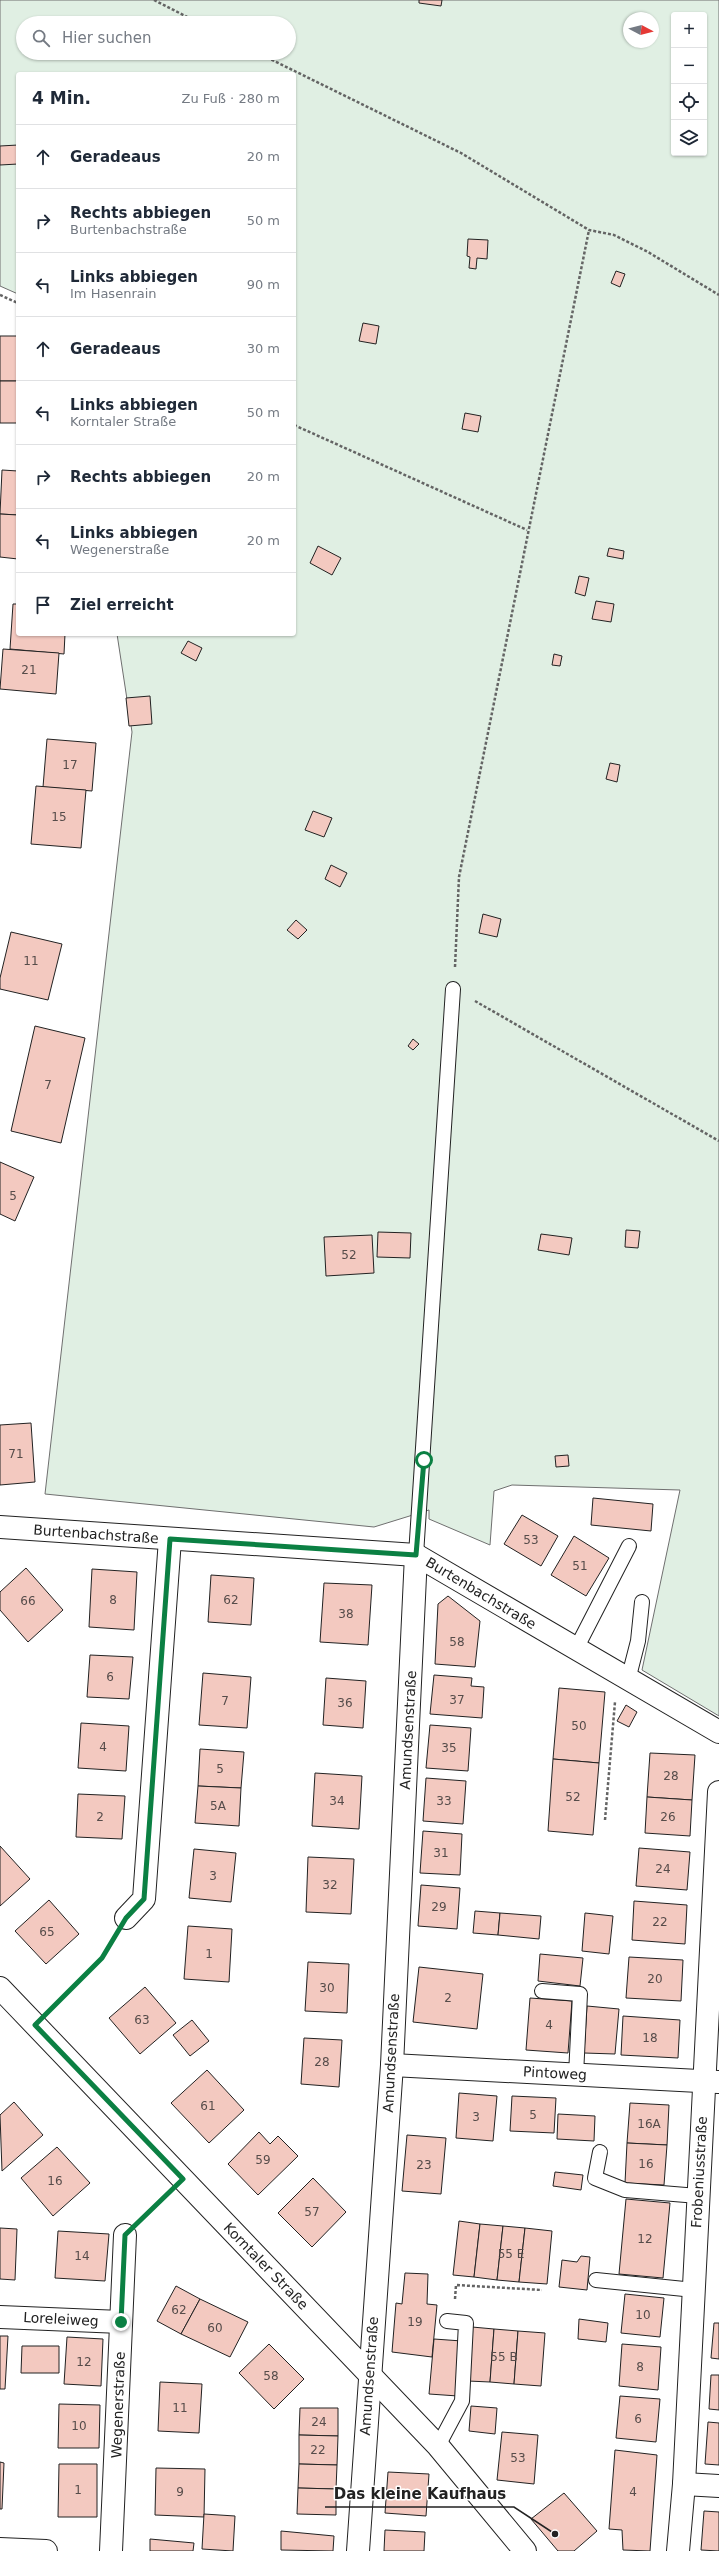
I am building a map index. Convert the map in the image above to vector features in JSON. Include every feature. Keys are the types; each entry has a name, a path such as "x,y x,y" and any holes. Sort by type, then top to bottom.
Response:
{"street":[{"name":"Burtenbachstraße","path":"0,1527 416,1555 719,1732"},
{"path":"126,1918 144,1899 170,1539"},
{"name":"Amundsenstraße","path":"358,2551 369,2374 392,2065 416,1555"},
{"name":"Frobeniusstraße","path":"678,2551 684,2484 698,2196 711,2082 719,1792"},
{"name":"Korntaler Straße","path":"0,1988 438,2446 525,2551"},
{"name":"Pintoweg","path":"392,2065 711,2082"},
{"name":"Wegenerstraße","path":"112,2551 125,2235"},
{"name":"Loreleiweg","path":"0,2317 121,2322"},
{"path":"684,2484 719,2486"},
{"path":"0,2549 46,2551"}],"lane":[{"path":"416,1555 454,989"},
{"path":"576,1649 629,1546"},
{"path":"628,1680 638,1641 642,1602"},
{"path":"542,1991 580,1994 576,2074"},
{"path":"600,2152 595,2178 625,2190 698,2196"},
{"path":"596,2280 694,2290"},
{"path":"438,2446 462,2401 466,2323 450,2321"}],"path":[{"path":"154,0 185,16"},
{"path":"272,60 461,153 588,230 614,235 648,252 719,295"},
{"path":"588,230 459,877 454,989 719,1141"},
{"path":"0,295 16,301"},
{"path":"296,425 528,530"},
{"path":"605,1820 616,1697 628,1680"},
{"path":"35,2025 102,1958 126,1918"},
{"path":"125,2235 183,2179"},
{"path":"450,2321 456,2285 542,2290"}],"green space":[{"path":"0,0 719,0 719,1716 642,1670 680,1490 512,1485 494,1491 490,1545 429,1519 429,1510 374,1527 45,1494 132,732 117,636 296,636 296,72 16,72 16,293 0,286"}],"building":[{"path":"419,0 442,0 441,6 419,3"},
{"path":"16,145 16,164 0,165 0,146"},
{"path":"468,239 488,240 487,259 477,258 476,269 469,268 470,257 467,256"},
{"path":"616,271 625,274 620,287 611,283"},
{"path":"363,323 379,326 376,344 359,341"},
{"path":"0,336 16,336 16,381 0,381"},
{"path":"0,381 16,381 16,423 0,423"},
{"path":"465,413 481,416 478,432 462,429"},
{"path":"2,470 16,471 16,515 0,514"},
{"path":"0,514 16,515 16,559 0,557"},
{"path":"318,546 341,558 332,575 310,563"},
{"path":"609,548 624,551 623,559 607,556"},
{"path":"579,576 589,578 585,596 575,593"},
{"path":"596,601 614,604 611,622 592,619"},
{"path":"13,604 16,604 16,636 65,636 64,654 10,649"},
{"path":"188,641 202,648 196,661 181,653"},
{"path":"3,649 59,653 56,694 0,689"},
{"path":"554,654 562,656 560,666 552,665"},
{"path":"150,696 152,724 129,726 126,698"},
{"path":"47,739 96,743 92,791 43,787"},
{"path":"610,763 620,765 617,782 606,779"},
{"path":"36,786 86,790 81,848 31,844"},
{"path":"313,811 332,818 324,837 305,830"},
{"path":"331,865 347,873 340,887 325,879"},
{"path":"483,914 501,919 497,937 479,933"},
{"path":"296,920 307,930 298,939 287,930"},
{"path":"11,932 62,944 48,1000 0,989 0,978"},
{"path":"35,1026 85,1038 61,1143 11,1131"},
{"path":"413,1039 419,1044 413,1050 408,1046"},
{"path":"0,1162 34,1177 15,1221 0,1214"},
{"path":"626,1230 640,1231 638,1248 625,1247"},
{"path":"378,1232 411,1233 410,1258 377,1257"},
{"path":"541,1234 572,1238 569,1255 538,1250"},
{"path":"372,1235 374,1273 326,1276 324,1237"},
{"path":"31,1423 35,1482 0,1485 0,1425"},
{"path":"568,1455 569,1466 556,1467 555,1456"},
{"path":"593,1498 653,1504 651,1531 591,1525"},
{"path":"522,1515 558,1536 541,1566 504,1544"},
{"path":"574,1536 609,1558 586,1596 551,1575"},
{"path":"26,1568 63,1610 28,1642 0,1610 0,1592"},
{"path":"92,1569 137,1572 134,1630 89,1627"},
{"path":"211,1575 254,1578 251,1625 208,1622"},
{"path":"324,1583 372,1585 368,1645 320,1642"},
{"path":"448,1596 480,1621 475,1667 435,1664 438,1604"},
{"path":"90,1655 133,1657 129,1699 87,1697"},
{"path":"203,1673 251,1677 247,1728 199,1725"},
{"path":"434,1675 472,1678 471,1686 484,1687 482,1718 430,1714"},
{"path":"326,1678 366,1681 363,1728 323,1725"},
{"path":"559,1688 605,1692 599,1763 553,1759"},
{"path":"626,1705 637,1712 629,1727 617,1721"},
{"path":"81,1723 129,1726 126,1771 78,1768"},
{"path":"430,1725 471,1728 468,1771 426,1768"},
{"path":"200,1749 244,1752 241,1788 198,1786"},
{"path":"650,1753 695,1755 692,1800 647,1797"},
{"path":"553,1759 599,1763 593,1835 548,1831"},
{"path":"315,1773 362,1776 359,1829 312,1826"},
{"path":"426,1778 466,1781 463,1824 423,1821"},
{"path":"198,1786 241,1788 239,1826 195,1823"},
{"path":"78,1794 125,1796 122,1839 76,1837"},
{"path":"647,1797 692,1800 690,1836 645,1833"},
{"path":"423,1831 462,1834 460,1875 420,1873"},
{"path":"0,1846 30,1879 0,1906"},
{"path":"639,1848 690,1852 687,1890 636,1886"},
{"path":"194,1849 236,1853 231,1902 189,1898"},
{"path":"308,1857 354,1859 351,1914 306,1912"},
{"path":"421,1885 460,1888 457,1929 418,1926"},
{"path":"49,1900 79,1934 46,1964 15,1931"},
{"path":"634,1901 687,1905 685,1944 632,1940"},
{"path":"475,1911 500,1913 498,1935 473,1933"},
{"path":"500,1913 541,1916 539,1939 498,1935"},
{"path":"585,1913 613,1916 609,1954 582,1951"},
{"path":"188,1926 232,1929 229,1982 184,1979"},
{"path":"540,1954 583,1958 580,1986 538,1981"},
{"path":"629,1957 683,1960 681,2001 626,1998"},
{"path":"308,1962 349,1964 347,2013 305,2011"},
{"path":"419,1967 483,1974 477,2029 413,2022"},
{"path":"145,1987 176,2023 140,2054 109,2018"},
{"path":"530,1998 572,2001 568,2053 526,2050"},
{"path":"587,2006 619,2009 615,2054 584,2053"},
{"path":"623,2016 680,2020 678,2058 621,2055"},
{"path":"192,2020 209,2041 190,2056 173,2035"},
{"path":"304,2038 342,2040 339,2087 301,2084"},
{"path":"207,2070 244,2110 209,2143 171,2103"},
{"path":"459,2093 497,2096 493,2141 456,2138"},
{"path":"512,2096 556,2098 554,2133 510,2131"},
{"path":"14,2102 43,2135 2,2171 0,2115"},
{"path":"630,2103 669,2105 667,2145 627,2143"},
{"path":"558,2114 595,2116 594,2141 557,2139"},
{"path":"259,2132 270,2144 278,2136 298,2156 258,2195 228,2164"},
{"path":"407,2135 446,2138 441,2194 402,2191"},
{"path":"627,2143 667,2145 664,2185 625,2183"},
{"path":"57,2147 90,2183 53,2216 21,2178"},
{"path":"555,2172 583,2175 581,2190 553,2186"},
{"path":"313,2178 346,2212 312,2247 278,2213"},
{"path":"626,2199 670,2203 663,2278 619,2274"},
{"path":"459,2221 480,2224 474,2277 453,2275"},
{"path":"480,2224 503,2226 497,2280 474,2277"},
{"path":"503,2226 525,2228 519,2282 497,2280"},
{"path":"0,2228 17,2229 15,2280 0,2279"},
{"path":"525,2228 552,2231 547,2284 519,2282"},
{"path":"58,2231 109,2234 105,2281 55,2278"},
{"path":"581,2256 590,2257 587,2290 559,2287 562,2260 577,2262"},
{"path":"405,2273 428,2274 427,2304 437,2305 432,2357 392,2352 396,2303 402,2304"},
{"path":"176,2286 200,2299 181,2334 157,2321"},
{"path":"625,2294 664,2298 660,2337 621,2333"},
{"path":"200,2299 248,2322 230,2357 181,2334"},
{"path":"579,2319 608,2323 606,2342 578,2339"},
{"path":"714,2323 719,2323 719,2359 711,2358"},
{"path":"472,2327 494,2329 490,2382 468,2381"},
{"path":"494,2329 518,2331 514,2384 490,2382"},
{"path":"518,2331 545,2333 541,2386 514,2384"},
{"path":"0,2336 8,2336 5,2389 0,2389"},
{"path":"67,2337 103,2339 101,2386 64,2384"},
{"path":"434,2339 462,2341 458,2396 429,2394"},
{"path":"269,2344 304,2379 274,2409 239,2373"},
{"path":"622,2344 661,2347 658,2390 619,2386"},
{"path":"22,2346 59,2346 59,2373 21,2373"},
{"path":"711,2375 719,2375 719,2410 709,2409"},
{"path":"160,2382 202,2384 199,2433 158,2431"},
{"path":"620,2396 660,2399 656,2442 616,2438"},
{"path":"59,2404 100,2405 99,2448 58,2448"},
{"path":"471,2406 497,2408 495,2434 469,2431"},
{"path":"300,2408 338,2408 338,2436 299,2435"},
{"path":"708,2422 719,2423 719,2465 705,2464"},
{"path":"502,2432 538,2435 534,2484 497,2480"},
{"path":"299,2435 338,2436 337,2465 299,2464"},
{"path":"615,2450 657,2455 650,2551 623,2550 622,2530 609,2529"},
{"path":"0,2462 4,2463 2,2509 0,2509"},
{"path":"59,2464 97,2464 97,2517 58,2517"},
{"path":"299,2464 337,2465 336,2489 298,2488"},
{"path":"156,2468 205,2469 204,2517 155,2515"},
{"path":"388,2472 429,2474 426,2516 385,2513"},
{"path":"298,2488 336,2489 336,2515 297,2514"},
{"path":"564,2493 597,2531 574,2551 558,2551 531,2519"},
{"path":"704,2511 719,2512 719,2551 701,2550"},
{"path":"204,2514 235,2516 233,2551 202,2549"},
{"path":"385,2530 425,2532 424,2551 384,2551"},
{"path":"281,2531 334,2536 333,2551 281,2550"},
{"path":"150,2539 194,2543 193,2551 150,2551"}],"place":[{"name":"Das kleine Kaufhaus","path":"555,2534"}],"route":[{"path":"121,2322 125,2235 183,2179 35,2025 102,1958 126,1918 144,1899 170,1539 416,1555 419,1538 424,1460"}]}
